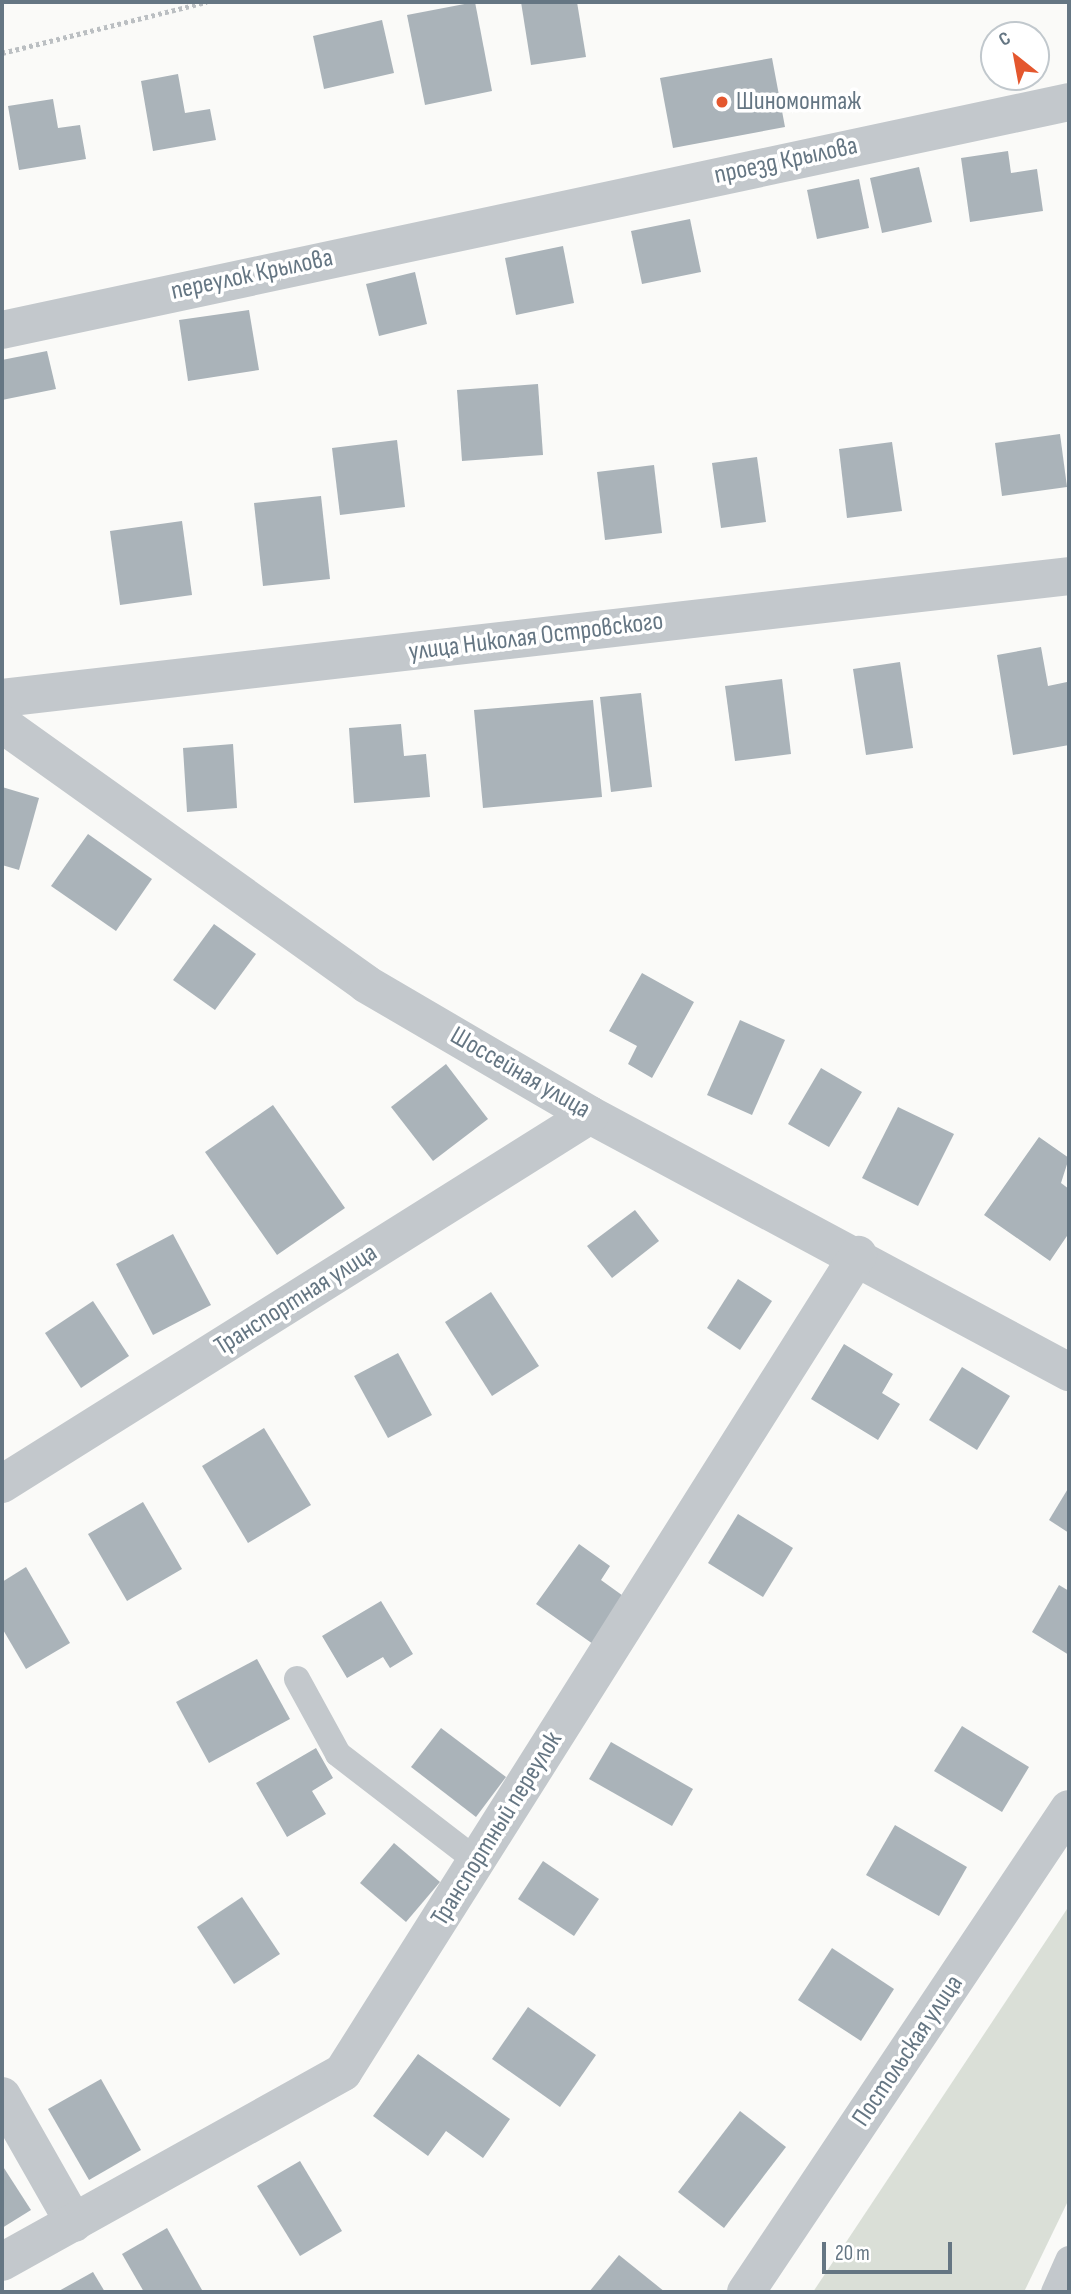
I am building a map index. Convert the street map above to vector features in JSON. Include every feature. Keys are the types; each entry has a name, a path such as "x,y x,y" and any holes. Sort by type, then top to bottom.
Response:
{"street":[{"name":"проезд Крылова","path":"502,220 1069,102"},
{"name":"переулок Крылова","path":"2,330 502,220"},
{"name":"улица Николая Островского","path":"2,698 1069,576"},
{"name":"Шоссейная улица","path":"2,724 366,984 590,1115 858,1255 1069,1372"},
{"name":"Транспортная улица","path":"2,1484 590,1115"},
{"name":"Транспортный переулок","path":"2,2262 343,2072 858,1255"},
{"name":"Постольская улица","path":"746,2292 1069,1809"},
{"path":"2,2096 74,2223"}],"lane":[{"path":"297,1679 338,1754 477,1861"},
{"path":"1054,2292 1069,2259"}],"path":[{"path":"2,53 207,2"}],"shaded area":[{"path":"1069,1906 1069,2199 1024,2292 813,2292"}],"building":[{"path":"475,2 492,91 425,105 407,15"},
{"path":"521,2 577,2 586,57 531,65"},
{"path":"382,20 394,73 324,89 313,36"},
{"name":"Шиномонтаж","path":"772,58 785,127 673,148 660,78"},
{"path":"178,74 185,113 210,109 216,140 153,151 141,81"},
{"path":"53,99 58,128 80,125 86,159 19,170 8,106"},
{"path":"1008,151 1011,173 1037,169 1043,211 970,222 961,158"},
{"path":"919,167 932,222 882,233 870,178"},
{"path":"859,179 869,228 817,239 807,190"},
{"path":"690,219 701,272 642,284 631,231"},
{"path":"563,246 574,303 516,315 505,258"},
{"path":"415,272 427,324 379,336 366,284"},
{"path":"249,310 259,370 188,381 179,320"},
{"path":"47,351 56,389 2,400 2,360"},
{"path":"538,384 543,455 462,461 457,390"},
{"path":"1060,434 1067,487 1002,496 995,443"},
{"path":"397,440 405,507 340,515 332,448"},
{"path":"892,442 902,511 847,518 839,449"},
{"path":"757,457 766,522 721,528 712,463"},
{"path":"654,465 662,533 605,540 597,472"},
{"path":"321,496 330,579 263,586 254,503"},
{"path":"182,521 192,595 120,605 110,531"},
{"path":"1041,647 1048,686 1067,682 1069,745 1013,755 997,655"},
{"path":"900,662 913,748 866,755 853,669"},
{"path":"782,679 791,754 735,761 725,686"},
{"path":"641,693 652,787 611,792 600,697"},
{"path":"593,700 602,797 483,808 474,710"},
{"path":"401,724 404,756 426,754 430,797 354,803 349,728"},
{"path":"233,744 237,808 187,812 183,748"},
{"path":"2,787 39,798 19,870 2,865"},
{"path":"88,834 152,879 116,931 51,886"},
{"path":"214,924 256,954 215,1010 173,980"},
{"path":"642,973 694,1002 652,1078 628,1064 637,1046 609,1031"},
{"path":"740,1020 785,1040 752,1115 707,1095"},
{"path":"446,1064 488,1119 433,1161 391,1107"},
{"path":"821,1068 862,1092 829,1147 788,1124"},
{"path":"273,1105 345,1208 277,1255 205,1152"},
{"path":"898,1107 954,1134 918,1206 862,1178"},
{"path":"1039,1137 1069,1158 1061,1183 1069,1189 1069,1233 1050,1261 984,1215"},
{"path":"635,1210 659,1241 612,1278 587,1246"},
{"path":"173,1234 211,1305 153,1335 116,1264"},
{"path":"738,1279 772,1301 740,1350 707,1328"},
{"path":"491,1292 539,1366 492,1396 445,1322"},
{"path":"93,1301 129,1356 81,1388 45,1333"},
{"path":"844,1344 893,1374 882,1393 900,1404 878,1440 811,1399"},
{"path":"398,1353 432,1415 388,1438 354,1376"},
{"path":"962,1367 1010,1396 977,1450 929,1420"},
{"path":"264,1428 311,1505 248,1543 202,1466"},
{"path":"1069,1487 1069,1533 1049,1520"},
{"path":"143,1502 182,1569 127,1601 88,1534"},
{"path":"738,1514 793,1548 763,1597 708,1563"},
{"path":"579,1544 610,1566 601,1580 626,1598 593,1644 536,1604"},
{"path":"26,1567 70,1643 26,1669 2,1628 2,1582"},
{"path":"1059,1585 1069,1591 1069,1655 1032,1632"},
{"path":"381,1601 413,1654 390,1668 383,1657 347,1678 322,1636"},
{"path":"257,1659 290,1719 209,1763 176,1702"},
{"path":"962,1726 1029,1767 1002,1812 934,1771"},
{"path":"441,1728 506,1777 476,1817 411,1767"},
{"path":"611,1742 693,1789 672,1826 589,1779"},
{"path":"316,1748 333,1778 312,1791 326,1814 287,1837 256,1783"},
{"path":"895,1825 967,1867 939,1916 866,1875"},
{"path":"394,1843 440,1882 406,1922 360,1883"},
{"path":"543,1861 599,1899 574,1936 518,1899"},
{"path":"242,1897 280,1954 234,1984 197,1927"},
{"path":"832,1948 894,1989 861,2041 798,2000"},
{"path":"528,2007 596,2055 560,2107 492,2059"},
{"path":"418,2054 510,2119 483,2158 446,2131 428,2156 373,2116"},
{"path":"101,2079 141,2150 89,2180 48,2109"},
{"path":"740,2111 786,2147 724,2228 678,2192"},
{"path":"300,2161 342,2231 300,2256 257,2186"},
{"path":"2,2165 31,2210 2,2228"},
{"path":"167,2228 202,2290 144,2292 122,2254"},
{"path":"619,2255 665,2292 589,2292"},
{"path":"93,2272 105,2292 57,2292"}],"place":[{"name":"Шиномонтаж","path":"722,102"}]}
